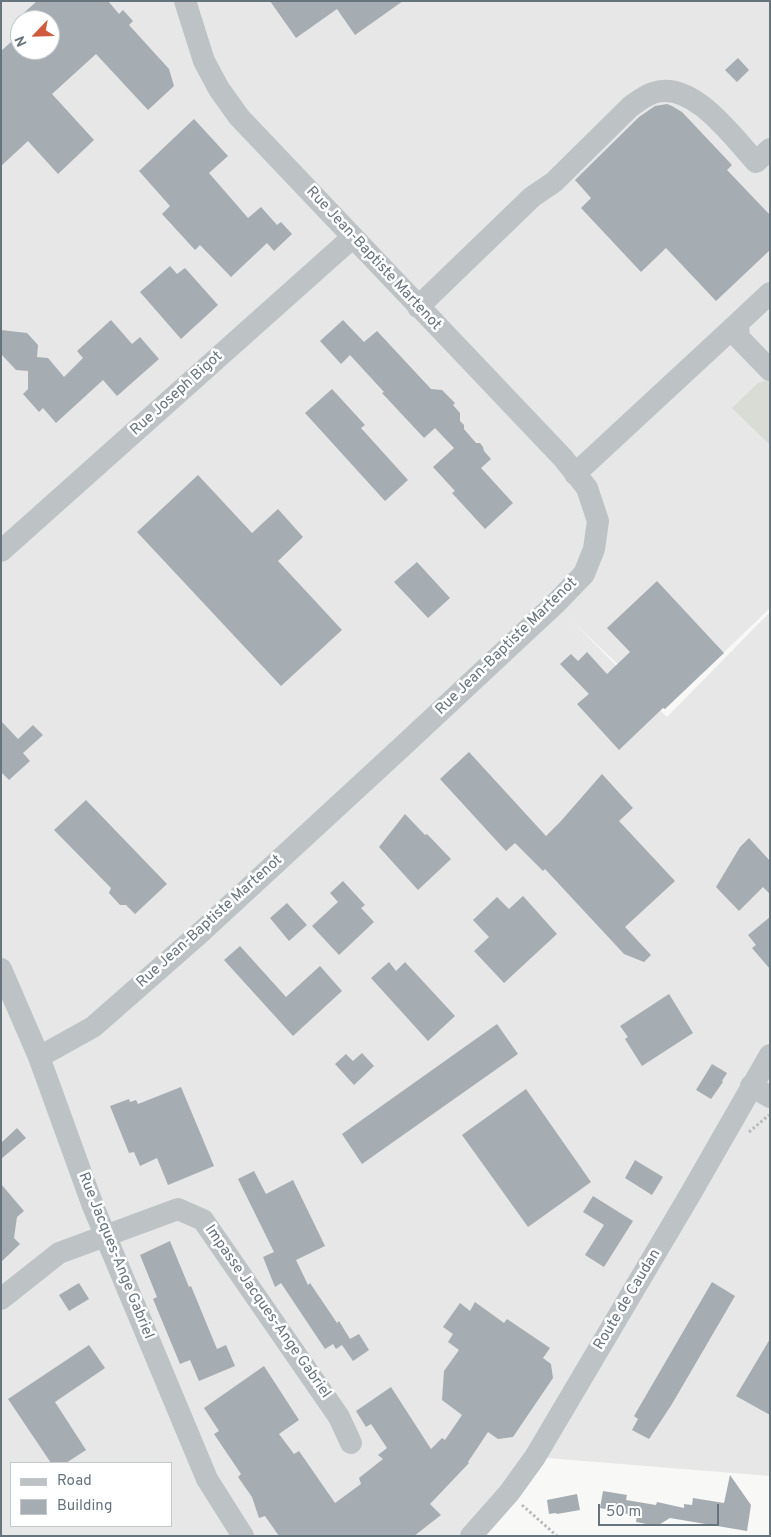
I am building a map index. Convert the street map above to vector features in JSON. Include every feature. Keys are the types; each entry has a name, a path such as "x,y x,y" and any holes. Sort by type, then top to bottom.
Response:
{"street":[{"name":"Rue Jean-Baptiste Martenot","path":"39,1057 93,1028 192,940 555,604 584,574 594,549 598,521 587,488 575,474 239,117 219,90 204,60 185,1"},
{"path":"418,307 532,197 554,182 630,108 654,92 671,91 691,98 717,118 756,162 770,149"},
{"name":"Rue Joseph Bigot","path":"1,551 353,237"},
{"path":"575,474 770,292"},
{"path":"738,323 739,338 770,370"},
{"name":"Rue Jacques-Ange Gabriel","path":"1,969 39,1057 93,1206 207,1479 243,1536"},
{"name":"Route de Caudan","path":"471,1536 509,1493 535,1457 691,1193 760,1092 770,1055"},
{"name":"Impasse Jacques-Ange Gabriel","path":"1,1299 59,1253 178,1210 203,1220 339,1417 351,1442"}],"path":[{"path":"509,1493 557,1536"}],"shaded area":[{"path":"1,1 770,1 770,608 665,709 571,620 667,717 770,612 770,1476 535,1457 471,1536 1,1536"},
{"path":"768,380 770,382 770,445 732,408 758,383"}],"building":[{"path":"37,1 108,1 119,14 123,10 133,21 129,25 169,69 174,86 148,110 96,54 52,94 94,140 58,174 28,141 1,166 1,51 10,43 10,60 60,60 60,10 27,10"},
{"path":"270,1 403,1 355,35 337,9 296,38"},
{"path":"738,58 749,70 737,82 725,70"},
{"path":"667,104 682,112 732,165 727,170 770,215 770,250 716,301 666,248 641,272 581,208 591,198 575,180 639,117 655,106"},
{"path":"194,119 228,156 209,173 248,218 261,207 277,225 281,222 292,234 274,251 267,243 231,277 200,245 195,250 162,214 170,206 139,171"},
{"path":"170,266 177,274 185,268 218,305 181,339 140,292"},
{"path":"111,320 132,344 140,337 159,359 117,396 103,380 56,423 43,408 39,412 23,394 28,389 28,371 16,370 2,355 1,330 27,333 38,345 37,357 48,358 64,377 83,358 77,351"},
{"path":"343,320 364,342 377,331 431,389 442,390 455,403 453,405 460,413 460,421 464,425 464,429 476,443 480,443 491,459 481,468 513,503 485,529 452,493 455,491 433,467 454,448 435,428 424,438 350,355 341,364 320,341"},
{"path":"332,389 365,425 361,428 408,480 385,501 305,413"},
{"path":"198,475 252,533 278,509 303,537 278,561 342,630 281,686 137,532"},
{"path":"417,562 450,598 428,618 394,582"},
{"path":"657,581 724,653 619,750 577,704 589,694 560,664 571,654 578,661 587,652 607,674 630,652 607,628"},
{"path":"1,721 18,739 33,725 43,735 23,753 30,761 9,780 1,772"},
{"path":"469,752 546,836 602,774 633,808 619,821 675,881 625,927 651,955 644,962 624,954 545,869 543,871 515,843 506,851 440,779"},
{"path":"86,800 167,884 135,914 126,905 120,905 109,893 111,888 54,830"},
{"path":"405,814 451,859 418,890 379,847"},
{"path":"749,838 770,861 770,894 763,887 739,911 716,887 740,847"},
{"path":"343,881 365,905 361,908 374,922 339,955 312,926 338,902 330,893"},
{"path":"523,896 557,934 504,983 474,951 489,937 473,920 497,897 509,909"},
{"path":"287,903 307,925 289,941 270,918"},
{"path":"770,917 770,969 752,948 756,945 748,935"},
{"path":"240,946 286,997 320,966 342,991 293,1036 224,960"},
{"path":"389,962 396,971 405,962 455,1016 428,1041 371,978"},
{"path":"669,994 693,1033 642,1066 625,1039 628,1037 620,1026"},
{"path":"497,1024 518,1054 362,1164 342,1134"},
{"path":"362,1053 374,1066 354,1085 335,1064 346,1054 353,1061"},
{"path":"712,1064 727,1073 711,1099 696,1090"},
{"path":"181,1087 214,1166 168,1185 157,1158 140,1166 134,1152 129,1153 110,1106 129,1099 130,1102 136,1100 138,1104"},
{"path":"526,1089 591,1182 528,1227 462,1135"},
{"path":"17,1128 26,1138 1,1159 1,1143"},
{"path":"635,1160 663,1177 652,1195 625,1178"},
{"path":"254,1171 266,1194 293,1180 325,1246 296,1260 308,1285 310,1283 337,1323 339,1321 350,1339 359,1334 369,1350 353,1361 342,1345 336,1349 333,1344 325,1349 281,1283 275,1287 263,1257 274,1252 238,1179"},
{"path":"1,1184 24,1211 17,1217 14,1238 20,1244 1,1262"},
{"path":"593,1196 633,1221 604,1267 585,1255 604,1225 583,1212"},
{"path":"170,1241 217,1349 226,1345 235,1366 199,1381 190,1360 180,1364 153,1299 157,1297 140,1255"},
{"path":"712,1282 735,1296 672,1404 649,1439 632,1430 638,1419 634,1416"},
{"path":"79,1283 89,1299 69,1311 59,1295"},
{"path":"475,1302 504,1323 507,1319 550,1348 543,1358 551,1364 553,1378 513,1437 498,1439 488,1432 469,1463 430,1504 441,1515 414,1536 279,1536 265,1516 259,1518 252,1497 238,1477 241,1474 214,1434 219,1431 204,1408 264,1366 299,1420 279,1434 294,1454 299,1451 335,1503 361,1484 359,1478 383,1459 378,1455 387,1448 371,1424 366,1427 356,1411 391,1387 431,1449 442,1438 445,1440 462,1415 442,1400 444,1371 459,1350 448,1342 453,1334 443,1327 460,1303 470,1311"},
{"path":"770,1339 770,1415 736,1396"},
{"path":"89,1345 105,1368 55,1402 86,1450 68,1462 50,1462 8,1399"},
{"path":"730,1475 751,1505 747,1531 670,1518 657,1526 636,1522 637,1516 600,1508 603,1491 627,1495 626,1500 656,1505 657,1502 684,1508 684,1504 692,1505 693,1498 724,1503"},
{"path":"577,1494 580,1510 549,1514 547,1500"}]}
